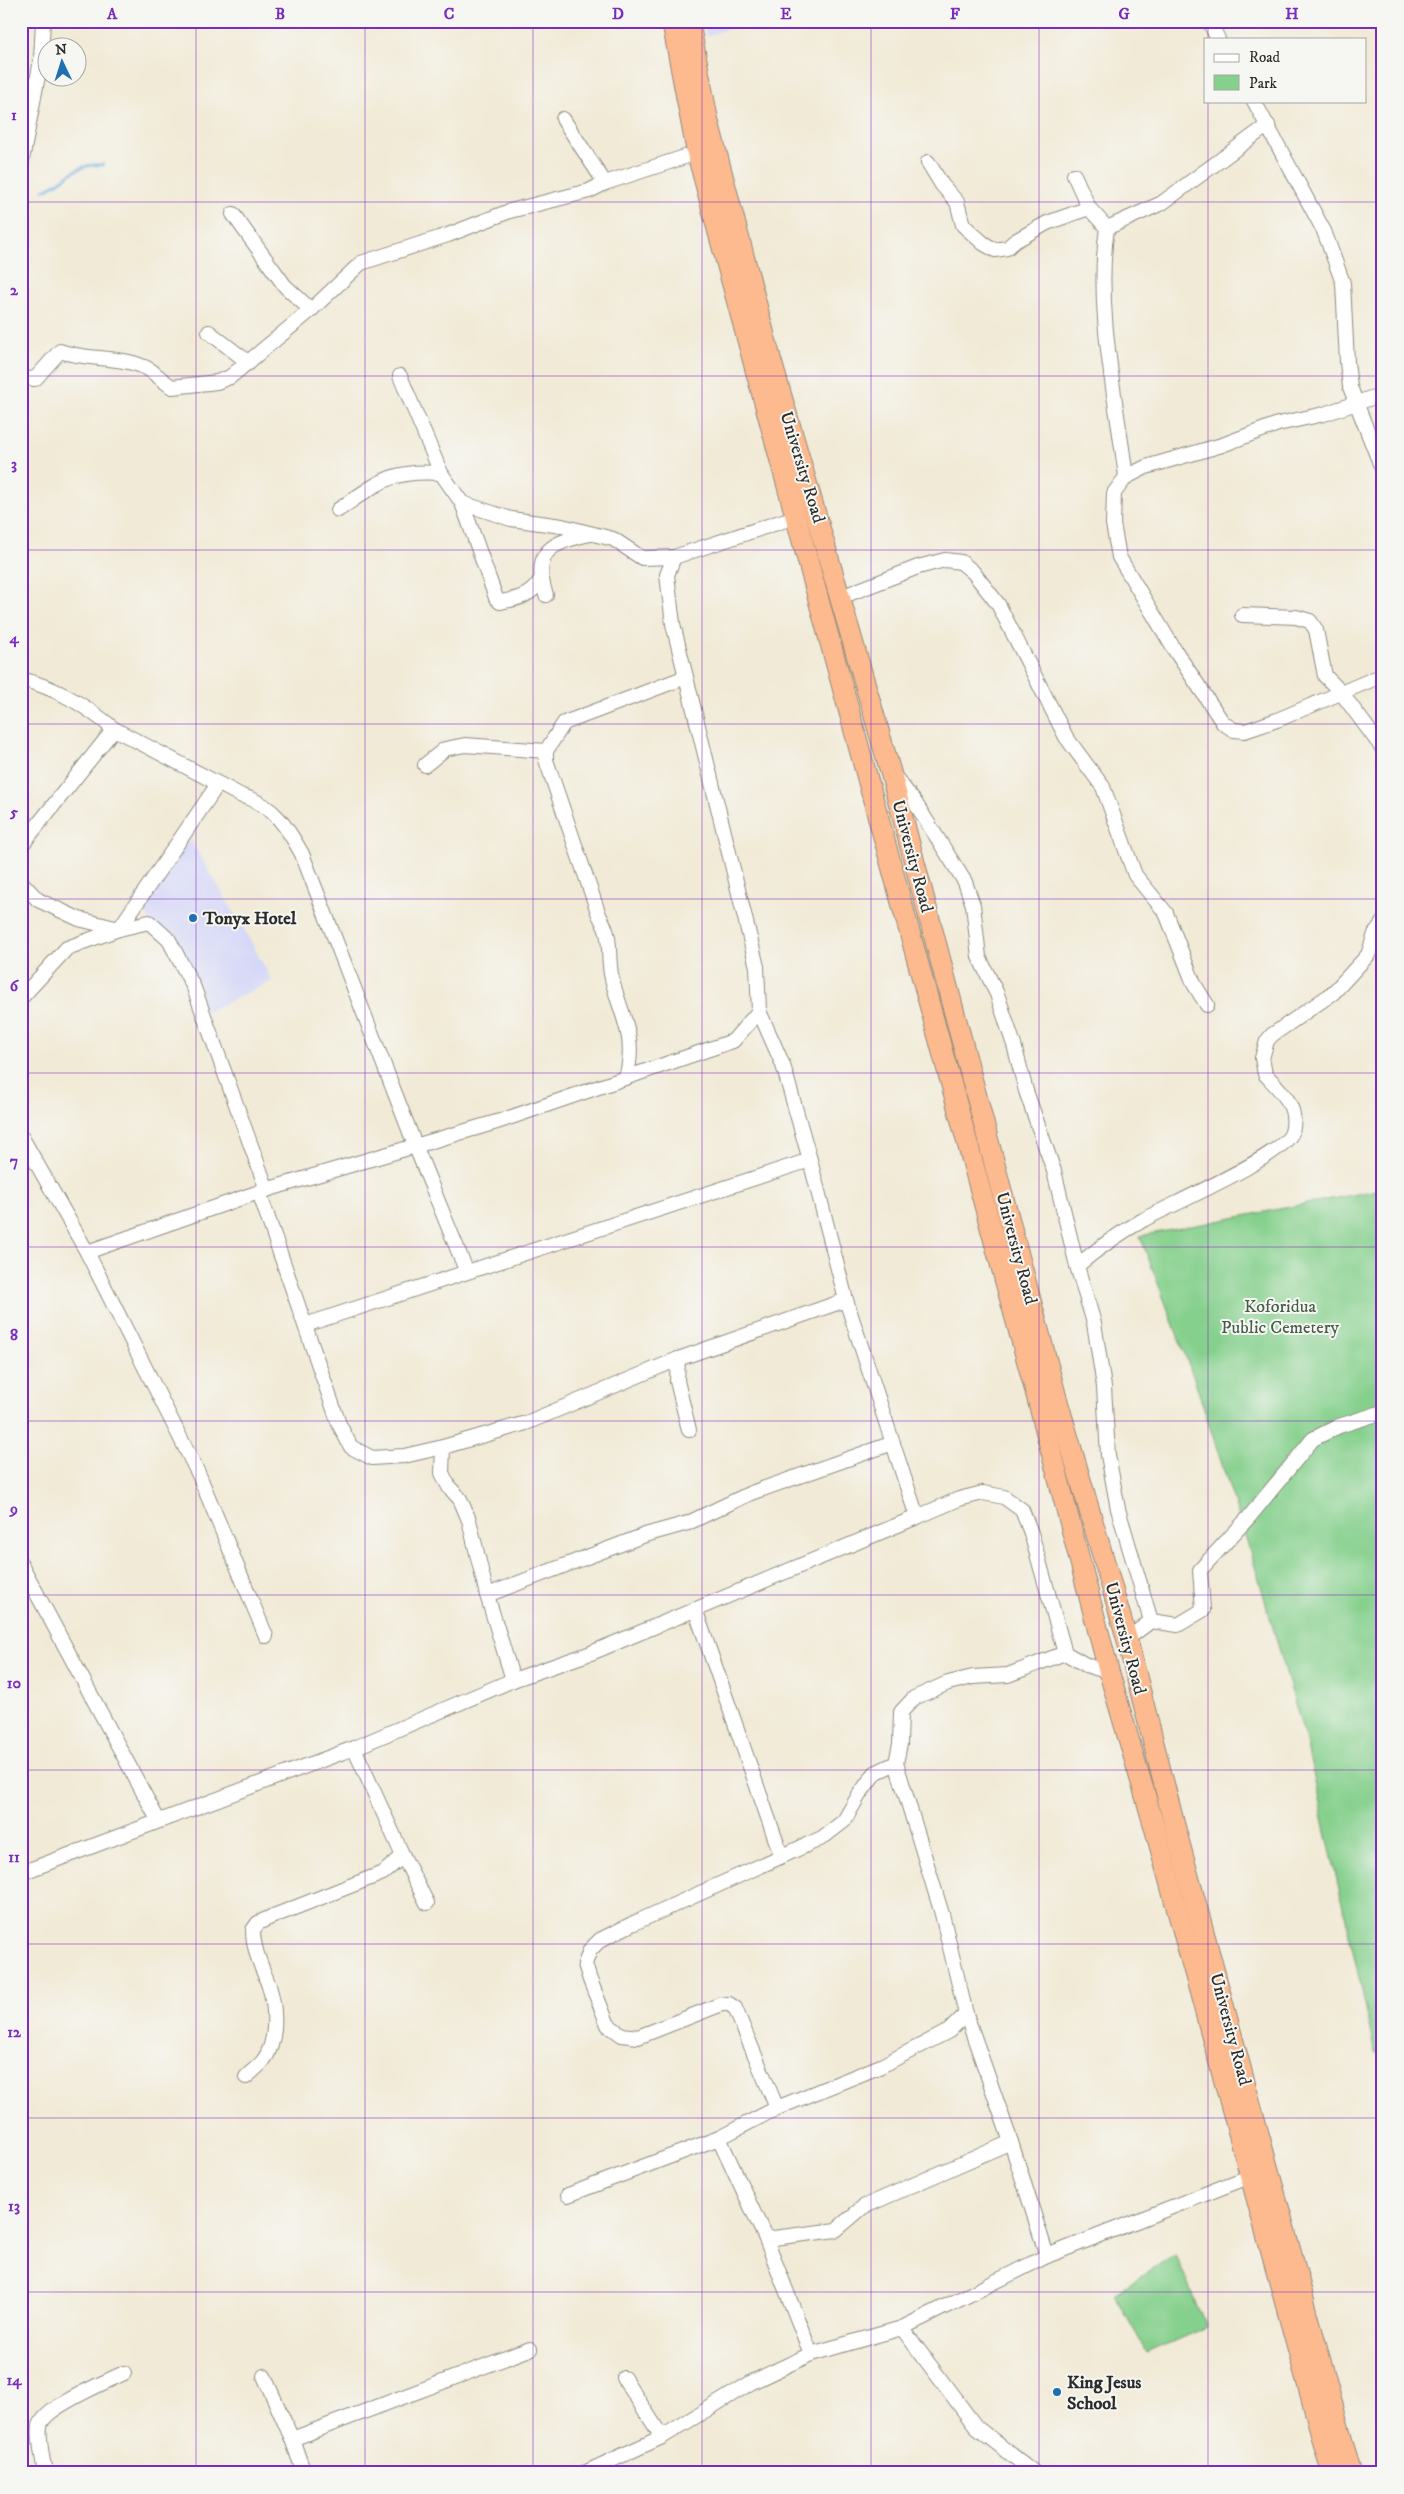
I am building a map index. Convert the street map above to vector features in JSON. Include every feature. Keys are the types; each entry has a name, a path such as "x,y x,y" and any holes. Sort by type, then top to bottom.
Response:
{"highway":[{"name":"University Road","path":"672,21 698,153 795,517 1037,1397 1109,1672 1155,1829 1332,2473"},
{"name":"University Road","path":"689,21 708,120 771,360 890,770 1056,1396 1127,1639 1175,1827 1351,2473"}],"street":[{"path":"21,165 41,60 43,21"},
{"path":"1209,21 1218,38"},
{"path":"1255,102 1324,231 1343,283 1350,387 1383,471"},
{"path":"563,119 605,183"},
{"path":"1107,228 1162,203 1268,125"},
{"path":"21,378 35,379 60,351 76,357 111,359 148,369 172,387 217,382 230,377 249,363 311,310 361,263 433,241 510,211 563,199 605,183 698,153"},
{"path":"928,162 942,185 957,202 963,225 983,243 995,250 1007,248 1015,240 1047,223 1089,208"},
{"path":"1074,175 1089,208 1107,228"},
{"path":"233,214 285,286 311,310"},
{"path":"1107,228 1102,258 1104,305 1126,476"},
{"path":"209,332 249,363"},
{"path":"400,376 441,473 462,503 496,598 500,602 521,598 536,589 541,579 545,556 562,526"},
{"path":"1383,394 1324,414 1278,424 1222,445 1146,467 1126,476 1114,493 1113,524 1120,557 1174,649 1223,723 1234,730 1245,731 1278,720 1340,691 1383,675"},
{"path":"338,510 389,477 404,472 441,473"},
{"path":"462,503 511,519 562,526 613,539 642,558 674,557 795,517"},
{"path":"552,546 594,534"},
{"path":"674,557 666,575 673,624 757,967 759,1011 783,1065 846,1300 893,1443 901,1474 917,1517"},
{"path":"841,597 918,567 945,560 961,562 973,572 998,604 1066,736 1103,787 1134,876 1166,913 1194,984 1207,1005"},
{"path":"541,579 546,595"},
{"path":"1242,615 1296,617 1310,621 1316,630 1325,676 1340,691 1383,749"},
{"path":"626,1078 631,1054 630,1033 612,974 608,930 598,915 546,760 546,750 564,723 686,677"},
{"path":"21,679 49,686 90,709 114,729 218,784 242,796 258,801 274,813 293,836 302,854 415,1145 466,1270"},
{"path":"21,846 114,729"},
{"path":"425,765 445,749 465,745 546,750"},
{"path":"890,770 914,800 965,882 973,905 979,957 997,994 1014,1045 1026,1091 1054,1171 1077,1266 1094,1323 1104,1387 1108,1455 1118,1509 1150,1621"},
{"path":"119,929 218,784"},
{"path":"21,882 38,900 79,919 119,929"},
{"path":"21,998 68,948 119,929 149,922 169,940 194,988 339,1424 351,1447 372,1458 404,1456 526,1423 678,1360 846,1300"},
{"path":"1077,1266 1141,1221 1277,1150 1287,1141 1292,1133 1294,1119 1292,1108 1289,1099 1265,1074 1263,1048 1272,1035 1333,993 1368,955 1375,934 1383,922"},
{"path":"87,1252 263,1191 500,1121 733,1041 759,1011"},
{"path":"21,1136 87,1252 199,1475 266,1636"},
{"path":"305,1325 466,1270 810,1160"},
{"path":"678,1360 677,1381 688,1430"},
{"path":"1127,1639 1150,1621 1178,1625 1203,1610 1200,1570 1249,1517 1313,1439 1339,1426 1383,1412"},
{"path":"487,1595 645,1535 688,1523 751,1493 893,1443"},
{"path":"443,1447 442,1473 448,1487 460,1499 469,1520 487,1595 513,1680"},
{"path":"21,1873 354,1748 513,1680 591,1653 959,1499 983,1493 1004,1497 1022,1510 1031,1533 1065,1653 1086,1665 1109,1672"},
{"path":"21,1564 158,1820"},
{"path":"695,1609 781,1855"},
{"path":"1047,2256 1011,2142 966,2014 942,1914 896,1762 900,1744 901,1712 914,1698 948,1683 973,1677 1008,1675 1065,1653"},
{"path":"354,1748 403,1856 427,1903"},
{"path":"777,2108 735,2008 729,2004 722,2004 638,2037 622,2036 608,2025 584,1964 590,1950 600,1940 781,1855 822,1838 844,1821 858,1795 875,1773 896,1762"},
{"path":"246,2077 264,2061 272,2044 274,2018 269,1988 255,1952 253,1930 258,1923 271,1917 382,1873 403,1856"},
{"path":"568,2195 719,2138 777,2108 881,2066 949,2032 966,2014"},
{"path":"719,2138 766,2239 811,2354"},
{"path":"766,2239 836,2230 863,2207 1011,2142"},
{"path":"584,2473 662,2437 752,2382 811,2354 902,2328 1047,2256 1251,2176"},
{"path":"902,2328 976,2427 1035,2473"},
{"path":"292,2439 530,2349"},
{"path":"45,2473 40,2425 47,2415 64,2404 124,2373"},
{"path":"264,2376 292,2439 304,2473"},
{"path":"624,2378 662,2437"}],"shaded area":[{"path":"704,21 744,21 737,26 706,36"},
{"name":"Tonyx Hotel","path":"190,839 247,934 272,981 205,1013 183,969 138,902"}],"green space":[{"name":"Koforidua Public Cemetery","path":"1383,1189 1383,2051 1376,2053 1305,1738 1258,1576 1195,1381 1140,1236"},
{"path":"1175,2254 1206,2327 1147,2353 1114,2294"}],"waterway":[{"path":"44,190 85,167 103,165"},
{"path":"21,203 26,197"}],"place":[{"name":"Tonyx Hotel","path":"193,918"},
{"name":"King Jesus School","path":"1057,2392"}]}
